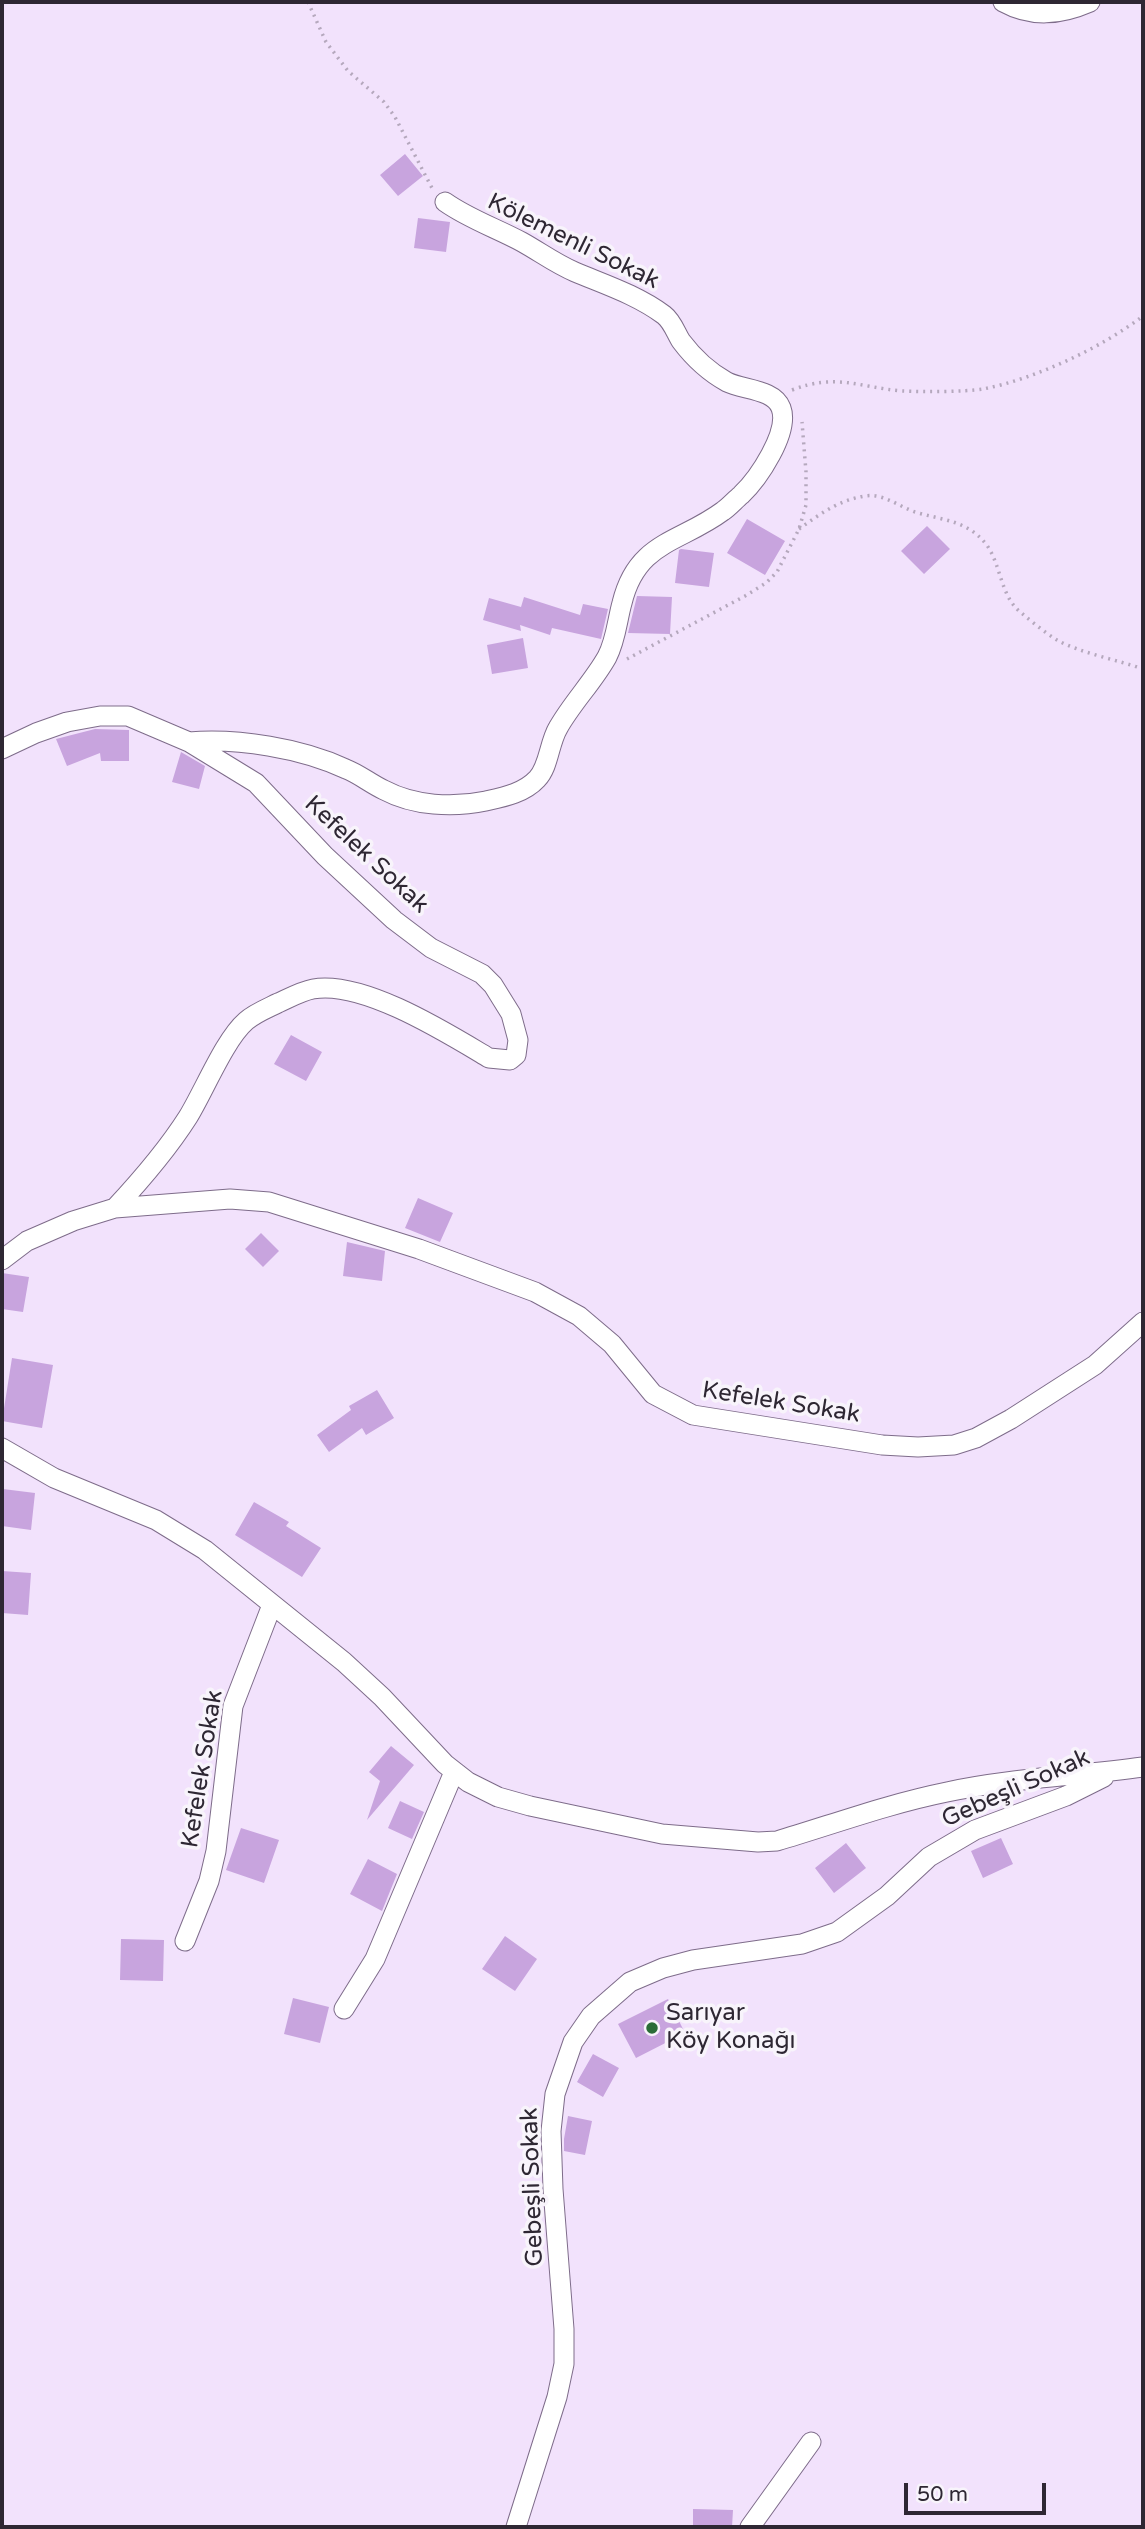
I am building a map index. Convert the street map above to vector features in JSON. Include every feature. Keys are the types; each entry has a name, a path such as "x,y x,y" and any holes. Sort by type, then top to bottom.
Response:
{"street":[{"path":"1003,2 1020,11 1038,14 1067,11 1090,2"},
{"name":"Kölemenli Sokak","path":"445,202 464,215 524,243 554,263 610,285 667,317 682,341 702,364 728,382 777,402"},
{"path":"189,742 208,740 252,744 312,758 346,768 386,792 411,801 461,804 512,794 539,778 556,730 607,656 615,638 630,579 642,561 655,549 723,511 746,490 765,466 783,420 777,402"},
{"name":"Kefelek Sokak","path":"2,749 67,722 100,716 128,716 189,742 256,783 325,856 394,920 431,948 482,974 493,985 511,1014 518,1041 516,1055 510,1060 489,1058 422,1019 361,995 332,988 313,989 286,999 246,1021 231,1040 210,1080 170,1143 115,1208"},
{"name":"Kefelek Sokak","path":"2,1260 39,1236 73,1221 115,1208 230,1199 269,1202 419,1249 536,1292 579,1316 612,1344 653,1394 694,1415 882,1445 918,1447 954,1445 976,1438 1057,1392 1095,1365 1143,1322"},
{"path":"2,1448 54,1478 156,1520 188,1538 344,1662 382,1697 454,1772 498,1797 530,1806 662,1834 758,1842 777,1841 894,1803 948,1791 1008,1781 1143,1767"},
{"name":"Kefelek Sokak","path":"186,1941 209,1881 216,1851 233,1706 272,1605"},
{"name":"Gebeşli Sokak","path":"516,2527 558,2397 564,2364 551,2132 555,2094 573,2042 591,2016 630,1982 663,1968 693,1960 802,1944 837,1932 887,1895 929,1857 975,1830 1066,1796 1114,1771"},
{"path":"344,2009 384,1940 454,1772"},
{"path":"750,2527 811,2442"}],"path":[{"path":"308,2 326,42 348,71 384,102 395,117 430,186 445,202"},
{"path":"777,402 814,382 845,382 903,391 981,389 1028,377 1118,335 1143,316"},
{"path":"594,676 766,583 778,572 799,529 806,505 806,472 803,424 794,411 777,402"},
{"path":"799,529 841,502 868,495 880,496 917,513 948,519 972,530 986,545 1008,597 1016,608 1037,626 1059,641 1143,669"}],"building":[{"path":"405,154 423,176 398,196 380,175"},
{"path":"418,218 450,222 446,252 414,248"},
{"path":"747,519 785,541 765,575 727,553"},
{"path":"927,526 950,549 924,574 901,551"},
{"path":"681,549 714,553 709,587 675,583"},
{"path":"637,596 672,597 670,634 628,633"},
{"path":"524,597 580,615 583,604 608,609 601,639 552,628 550,635 520,625 521,631 483,620 489,598 521,607"},
{"path":"523,638 528,668 492,674 487,645"},
{"path":"95,729 129,730 129,761 101,761 100,753 67,766 56,739"},
{"path":"181,752 205,766 199,789 172,782"},
{"path":"291,1035 322,1052 306,1081 274,1064"},
{"path":"418,1198 453,1213 440,1242 405,1228"},
{"path":"261,1233 279,1251 263,1267 245,1249"},
{"path":"347,1242 385,1251 382,1281 343,1276"},
{"path":"2,1273 29,1277 23,1312 2,1309"},
{"path":"12,1358 53,1365 42,1428 2,1421"},
{"path":"377,1390 394,1418 366,1435 362,1428 329,1452 317,1435 351,1410 349,1406"},
{"path":"3,1489 35,1493 31,1530 2,1526"},
{"path":"254,1502 289,1522 286,1526 321,1548 302,1577 235,1535"},
{"path":"2,1571 31,1573 28,1615 2,1613"},
{"path":"391,1746 414,1765 367,1820 380,1781 369,1772"},
{"path":"400,1801 424,1812 412,1839 388,1828"},
{"path":"241,1828 279,1840 264,1883 226,1870"},
{"path":"1001,1838 1013,1864 983,1878 971,1851"},
{"path":"846,1843 866,1868 834,1893 815,1868"},
{"path":"368,1859 397,1874 382,1911 350,1894"},
{"path":"505,1936 537,1959 515,1991 482,1969"},
{"path":"121,1939 164,1940 163,1981 120,1980"},
{"path":"293,1998 329,2007 320,2043 284,2034"},
{"name":"Sarıyar Köy Konağı","path":"668,1999 685,2033 636,2058 618,2024"},
{"path":"593,2054 619,2068 603,2097 577,2082"},
{"path":"568,2116 592,2121 585,2155 564,2151"},
{"path":"693,2509 733,2510 732,2527 693,2527"}],"place":[{"name":"Sarıyar Köy Konağı","path":"652,2028"}]}
